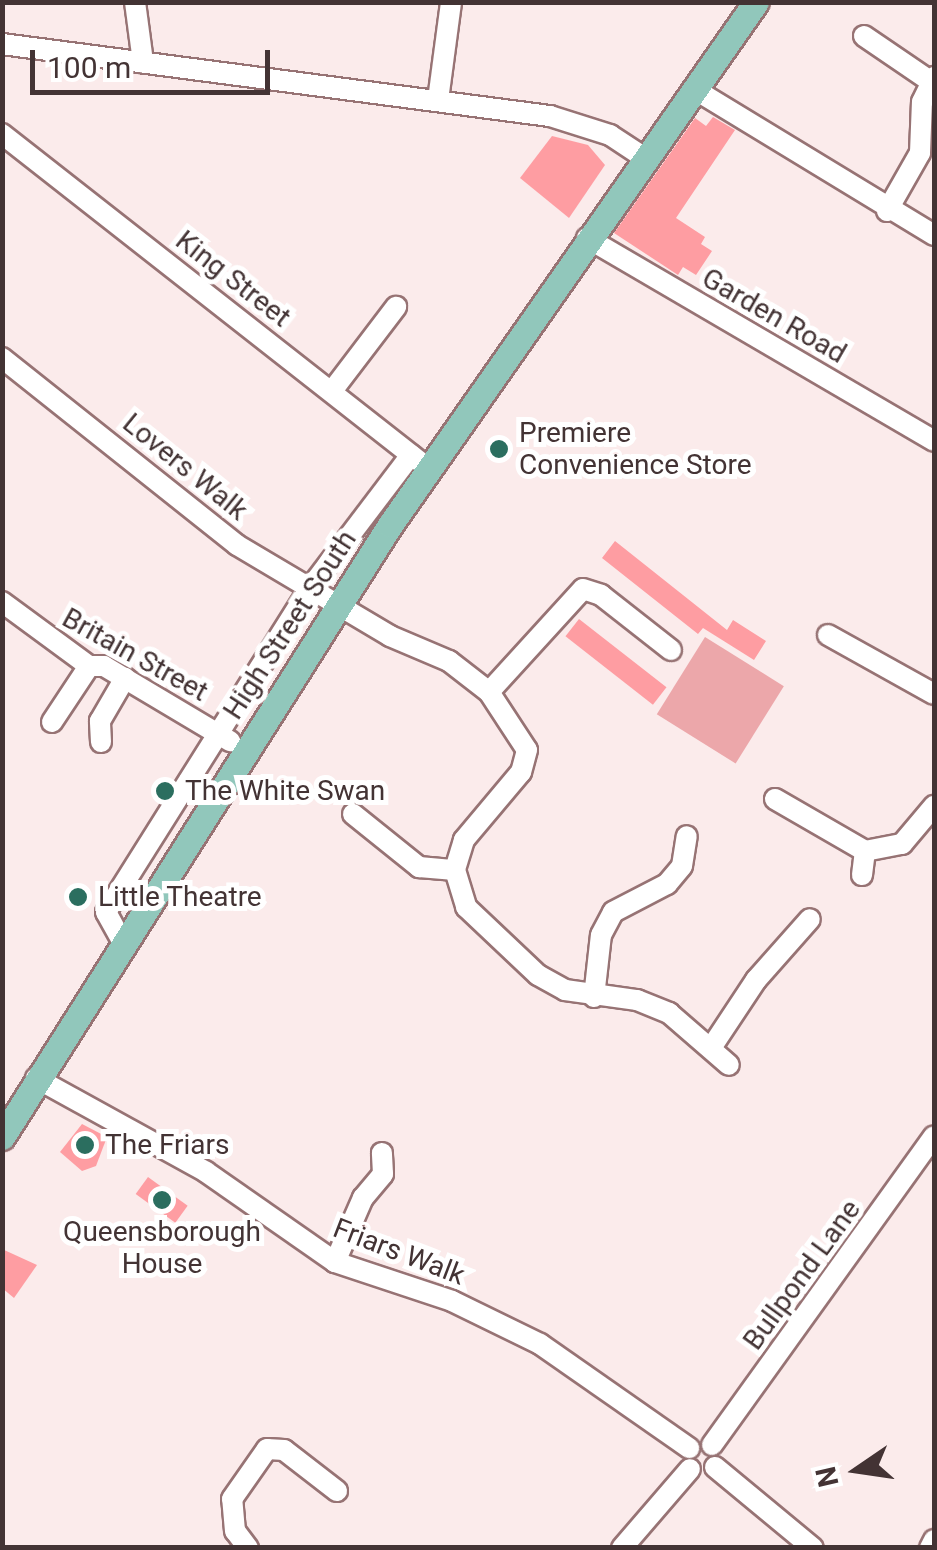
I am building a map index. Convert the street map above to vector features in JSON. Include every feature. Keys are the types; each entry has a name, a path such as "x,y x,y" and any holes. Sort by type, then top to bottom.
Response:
{"main road":[{"name":"High Street South","path":"2,1137 122,941 342,604 420,462 756,2"}],"street":[{"path":"135,2 143,62"},
{"path":"438,100 451,2"},
{"path":"864,36 932,79 920,153 887,210"},
{"path":"2,44 550,116 610,136 645,158"},
{"path":"694,89 887,210 934,235"},
{"name":"King Street","path":"2,134 420,462"},
{"name":"Garden Road","path":"586,238 934,441"},
{"path":"332,392 396,307"},
{"name":"Lovers Walk","path":"2,358 237,544 390,636 449,662 488,692 528,750 521,772 464,840 455,870"},
{"path":"122,941 106,912 222,736 310,588 420,462"},
{"path":"488,692 583,589 600,594 671,650"},
{"name":"Britain Street","path":"2,602 88,666 125,678 244,751"},
{"path":"828,635 934,694"},
{"path":"52,722 88,666"},
{"path":"101,742 100,721 125,678"},
{"path":"775,799 865,851 902,844 934,806"},
{"path":"353,814 419,866 455,870 466,907 538,975 594,997 638,1000 669,1012 728,1065"},
{"path":"594,997 602,935 613,912 666,884 682,866 687,836"},
{"path":"862,875 865,851"},
{"path":"711,1048 756,980 810,919"},
{"name":"Friars Walk","path":"36,1078 206,1172 335,1262 452,1302 540,1344 689,1448"},
{"name":"Bullpond Lane","path":"714,1456 934,1136"},
{"path":"335,1262 362,1198 383,1174 382,1153"},
{"path":"622,1548 690,1470 689,1448 698,1442 814,1548"},
{"path":"248,1548 235,1531 232,1500 267,1449 284,1450 337,1491"},
{"path":"690,1470 706,1473 714,1456"},
{"path":"930,1548 934,1540"}],"shaded area":[{"path":"705,637 784,686 736,763 657,714"}],"building":[{"path":"713,117 735,130 676,218 705,237 701,244 712,251 696,275 683,267 678,275 614,233 695,118 706,126"},
{"path":"552,136 588,145 605,165 569,218 520,178"},
{"path":"615,541 727,630 733,620 766,641 754,660 703,628 698,634 602,558"},
{"path":"579,619 666,687 653,705 565,636"},
{"name":"The Friars","path":"82,1124 107,1137 96,1166 82,1171 60,1152"},
{"name":"Queensborough House","path":"148,1177 188,1206 175,1223 136,1194"},
{"path":"2,1249 37,1265 14,1298 2,1288"}],"place":[{"name":"Premiere Convenience Store","path":"499,449"},
{"name":"The White Swan","path":"165,791"},
{"name":"Little Theatre","path":"78,897"},
{"name":"The Friars","path":"85,1145"},
{"name":"Queensborough House","path":"162,1200"}]}
